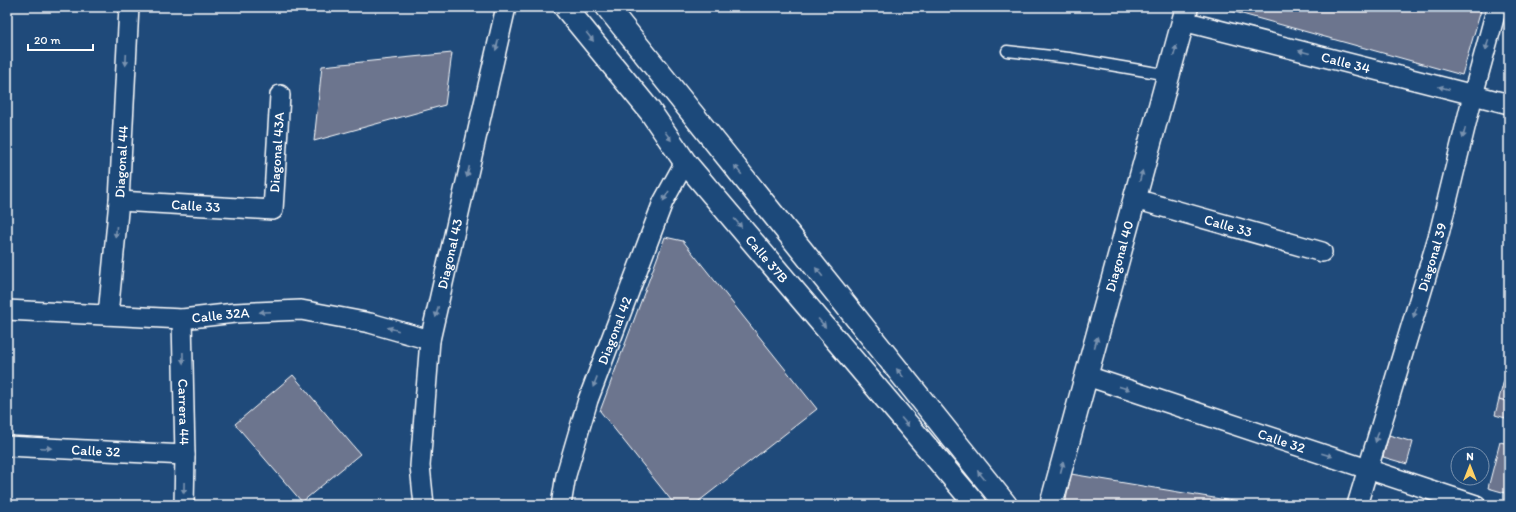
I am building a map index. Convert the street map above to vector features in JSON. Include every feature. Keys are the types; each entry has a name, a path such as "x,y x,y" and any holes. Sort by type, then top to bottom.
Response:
{"main road":[{"name":"Calle 37B","path":"565,7 650,111 685,162 976,505"},
{"path":"607,7 1006,505"},
{"name":"Diagonal 40","path":"1051,505 1185,14"}],"street":[{"name":"Diagonal 44","path":"108,315 119,200 129,7"},
{"name":"Diagonal 43","path":"424,505 420,466 430,340 506,7"},
{"name":"Diagonal 39","path":"1357,505 1439,234 1473,95 1497,7"},
{"name":"Calle 34","path":"1185,14 1509,104"},
{"name":"Diagonal 43A","path":"273,210 280,95"},
{"name":"Diagonal 42","path":"560,505 566,475 588,400 663,202 685,162"},
{"name":"Calle 33","path":"1135,199 1322,252"},
{"name":"Calle 33","path":"119,200 273,210"},
{"name":"Calle 32A","path":"7,310 182,319 235,313 301,310 370,323 430,340"},
{"name":"Carrera 44","path":"182,319 185,455 184,505"},
{"name":"Calle 32","path":"1086,376 1368,468 1476,505"},
{"name":"Calle 32","path":"7,446 185,455"}],"lane":[{"path":"1007,51 1069,58 1169,74"}],"building":[{"path":"1217,7 1482,7 1462,75"},
{"path":"452,53 445,105 314,141 322,66"},
{"path":"665,237 683,241 817,409 694,505 675,505 600,411"},
{"path":"1509,368 1509,385 1503,384"},
{"path":"293,375 360,454 302,502 235,424"},
{"path":"1503,384 1509,385 1509,402 1499,399"},
{"path":"1499,399 1509,402 1509,419 1495,415"},
{"path":"1389,435 1413,442 1407,464 1383,457"},
{"path":"1500,442 1509,444 1509,494 1488,488 1490,486 1490,480"},
{"path":"1071,474 1256,505 1065,505"}]}
